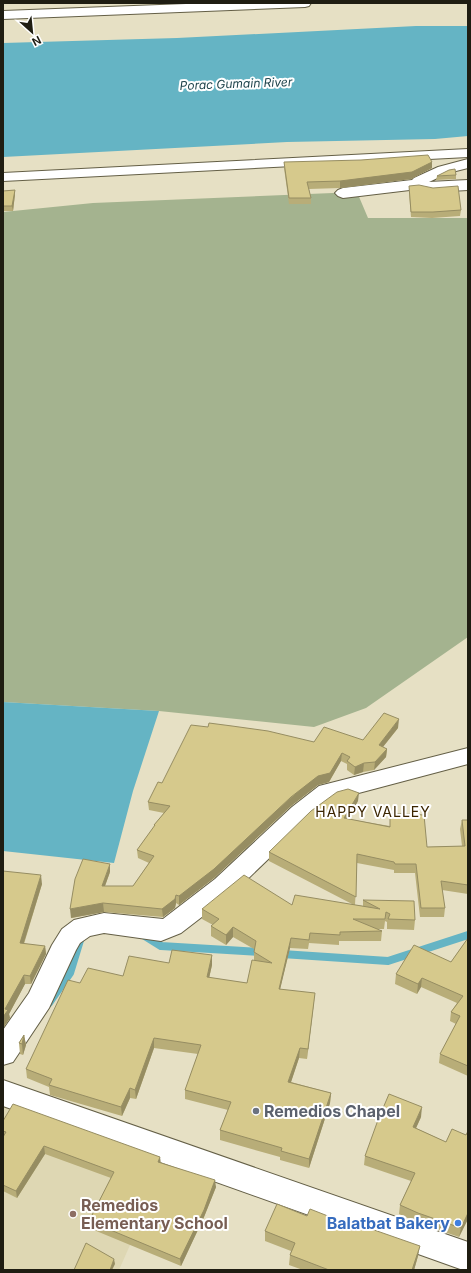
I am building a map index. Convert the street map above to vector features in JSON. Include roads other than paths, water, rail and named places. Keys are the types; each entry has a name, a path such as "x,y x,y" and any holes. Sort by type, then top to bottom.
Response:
{"street":[{"path":"3,16 305,3"},
{"path":"3,177 468,153"},
{"path":"419,184 419,181 442,170 468,163"},
{"path":"343,193 419,184 432,187 468,184"},
{"path":"3,1053 39,1000 65,945 71,936 83,927 104,923 161,930 172,926 224,886 301,813 328,792 468,756"},
{"path":"3,1093 468,1257"}],"water":[{"name":"Porac Gumain River","path":"416,26 468,26 468,136 435,139 287,142 3,157 3,43 177,38"},
{"path":"3,702 159,711 133,791 114,863 3,851"}],"waterway":[{"path":"282,954 388,961 468,935"},
{"path":"145,936 161,946 261,952"},
{"path":"49,1003 70,973 81,937"}],"place":[{"name":"Remedios Chapel","path":"256,1111"},
{"name":"Remedios Elementary School","path":"73,1214"},
{"name":"Balatbat Bakery","path":"458,1223"}],"district":[{"name":"HAPPY VALLEY","path":"373,812"}]}
